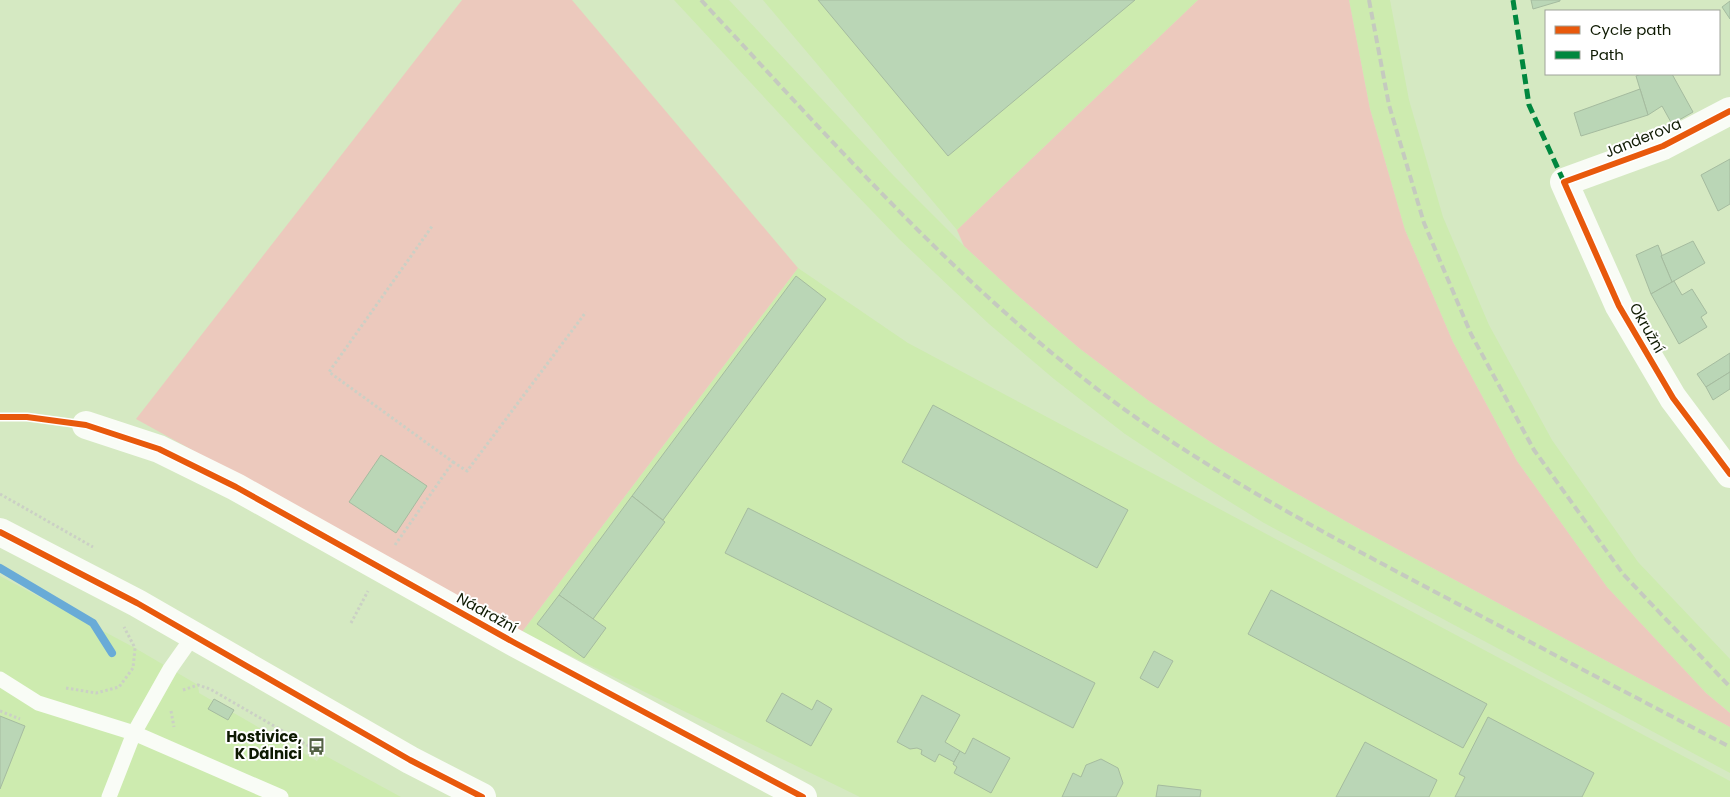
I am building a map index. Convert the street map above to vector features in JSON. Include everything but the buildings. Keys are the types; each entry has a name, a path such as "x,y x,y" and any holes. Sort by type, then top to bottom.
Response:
{"street":[{"name":"Janderova","path":"1564,182 1663,146 1730,111"},
{"name":"Okružní","path":"1564,182 1619,306 1672,398 1730,474"},
{"name":"Nádražní","path":"86,425 159,449 236,487 515,643 803,797"},
{"path":"0,532 137,603 410,760 482,797"}],"lane":[{"path":"109,797 134,733 170,669 194,635"},
{"path":"0,679 38,703 134,733 281,797"}],"path":[{"path":"433,226 329,372 467,471 586,312"},
{"path":"0,417 27,418 86,425"},
{"path":"392,550 453,462"},
{"path":"182,690 198,685 210,689 319,752"},
{"path":"175,704 171,710 175,732"},
{"path":"0,711 24,721"}],"shaded area":[{"path":"462,0 572,0 798,268 522,632 136,419"},
{"path":"674,0 729,0 893,175 964,246 1079,348 1149,401 1215,445 1356,527 1730,727 1730,773 1264,523 1125,434 1054,379 989,324 899,239 814,151"},
{"path":"763,0 1198,0 957,230"},
{"path":"1198,0 1349,0 1370,109 1405,230 1453,342 1517,461 1607,587 1706,693 1730,713 1730,727 1356,527 1215,445 1149,401 1079,348 964,246 957,230"},
{"path":"1349,0 1390,0 1409,100 1443,217 1489,325 1552,440 1638,562 1730,659 1730,713 1706,693 1607,587 1517,461 1453,342 1405,230 1370,109"},
{"path":"798,268 908,343 1730,781 1730,797 860,797 522,632"},
{"path":"0,576 135,648 198,685 199,693 317,761 322,754 401,797 0,797"}],"waterway":[{"path":"0,568 93,623 112,653"}],"railway":[{"path":"701,0 856,167 963,274 1077,374 1138,419 1211,467 1324,532 1730,747"},
{"path":"1369,0 1389,105 1424,223 1471,334 1534,450 1623,574 1730,687"}],"marked path":[{"path":"1513,0 1529,105 1564,182"}],"cycle path":[{"path":"1730,111 1663,146 1564,182 1619,306 1673,398 1730,474"},
{"path":"0,417 27,417 86,425 159,449 236,487 515,643 803,797"},
{"path":"0,532 137,603 410,760 482,797"}],"place":[{"name":"Hostivice, K Dálnici","path":"316,746"}]}
